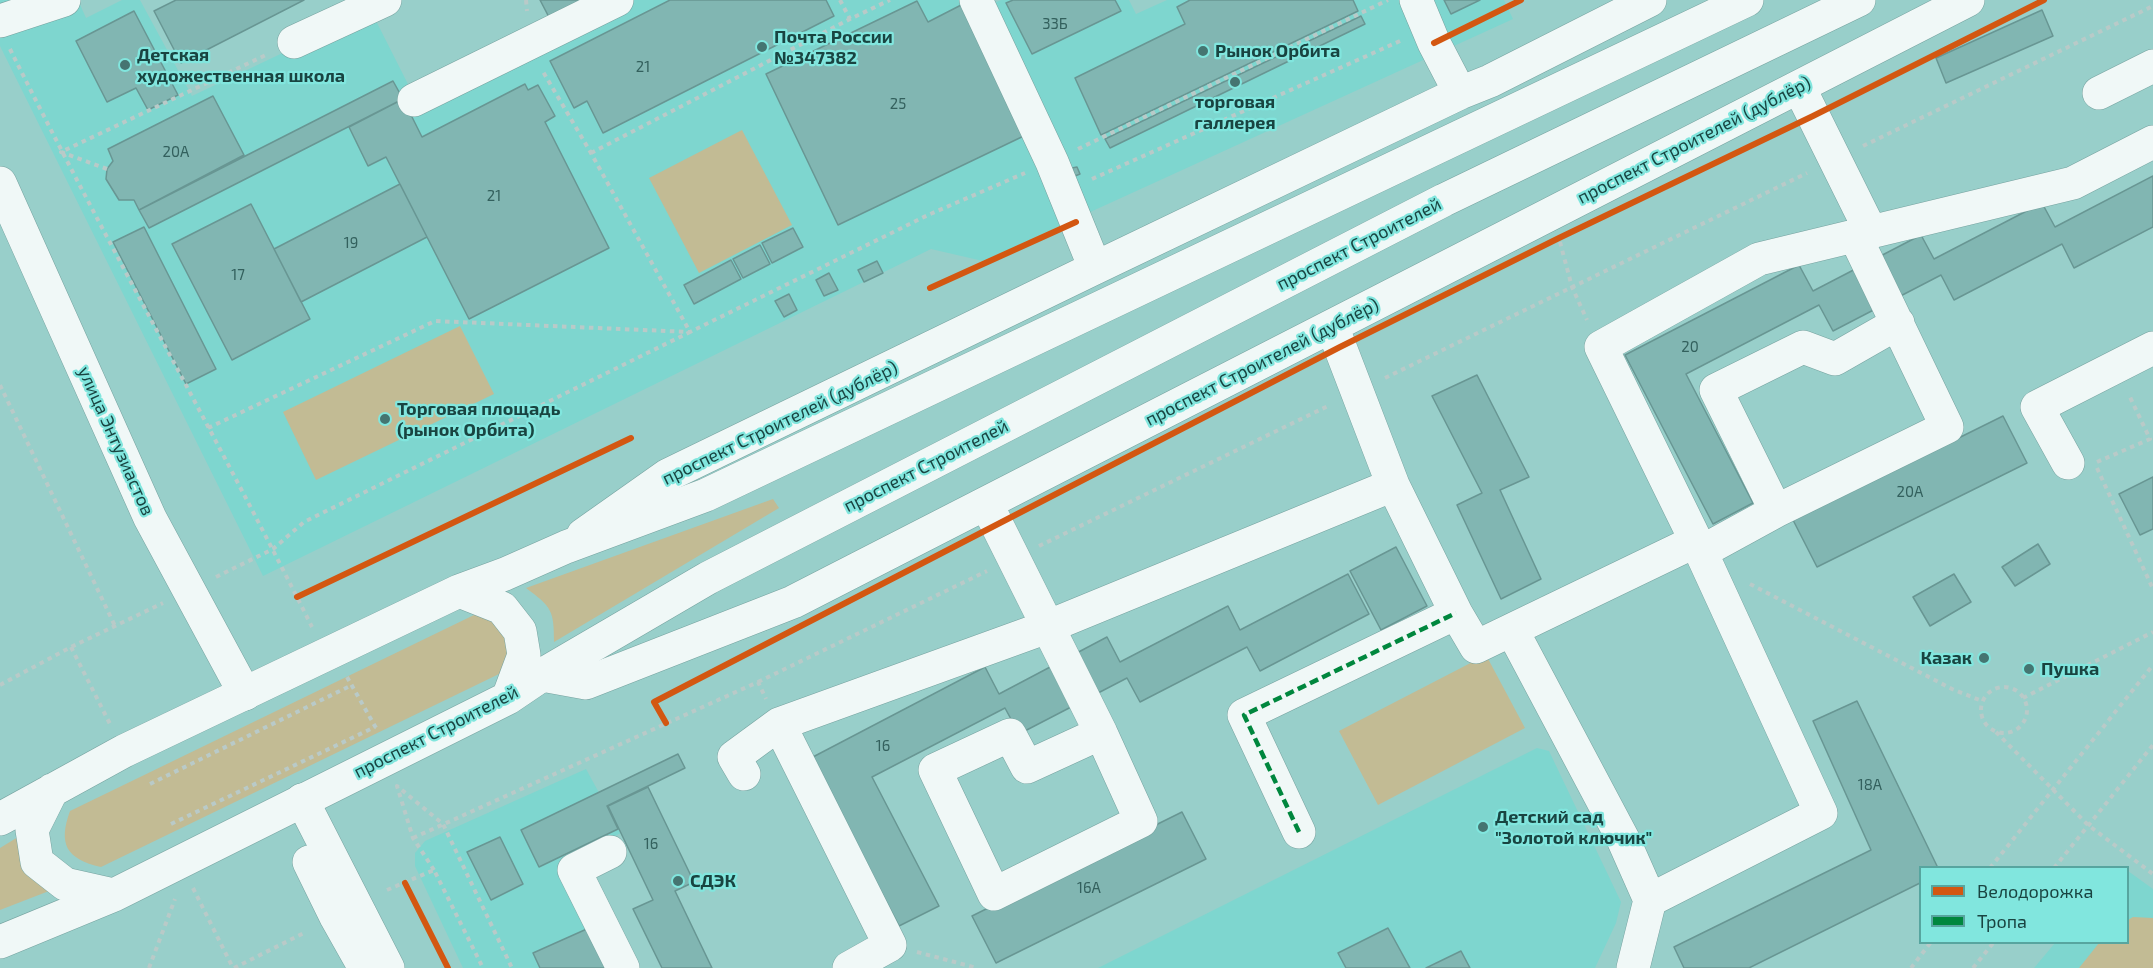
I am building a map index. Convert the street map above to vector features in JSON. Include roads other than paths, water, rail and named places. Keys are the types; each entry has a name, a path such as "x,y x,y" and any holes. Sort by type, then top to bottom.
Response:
{"street":[{"path":"414,100 617,0"},
{"path":"976,0 1064,191 1095,268"},
{"name":"проспект Строителей (дублёр)","path":"566,547 668,475 1460,93 1490,81 1650,0"},
{"path":"0,819 124,751 234,699 336,665 459,591 566,547 706,495 1747,0"},
{"name":"проспект Строителей","path":"0,942 182,867 293,805 508,698 542,675 708,578 1444,200 1859,0"},
{"name":"проспект Строителей (дублёр)","path":"542,675 586,683 793,602 1968,0"},
{"path":"294,42 382,1"},
{"path":"3,30 45,3"},
{"path":"1422,14 1460,93"},
{"path":"2098,93 2153,66"},
{"path":"1332,326 1393,485 1456,613 1476,647 1776,511 1947,426 1898,323 1835,160 1799,87"},
{"path":"1650,900 1821,813 1698,546 1601,347 1759,259 2073,183 2153,142"},
{"name":"улица Энтузиастов","path":"0,183 234,699"},
{"path":"0,237 170,599 234,699"},
{"path":"1776,511 1716,390 1803,347 1835,359 1898,323"},
{"path":"2068,463 2037,407 2153,348"},
{"path":"744,774 734,757 779,724 1047,627 1393,485"},
{"path":"986,503 1101,733 1141,821 994,894 935,770 1010,735 1027,767 1101,733"},
{"path":"459,591 502,608 520,631 524,655 508,698"},
{"path":"1299,832 1244,715 1456,613"},
{"path":"1512,630 1623,839 1650,900 1633,968"},
{"path":"779,724 874,959"},
{"path":"52,790 32,830 37,862 65,884 114,895"},
{"path":"293,805 336,917 365,968"},
{"path":"293,805 388,968"},
{"path":"610,852 574,870 623,968"}],"place":[{"name":"Почта России №347382","path":"762,47"},
{"name":"Рынок Орбита","path":"1203,51"},
{"name":"Детская художественная школа","path":"125,65"},
{"name":"торговая галлерея","path":"1235,82"},
{"name":"Торговая площадь (рынок Орбита)","path":"385,419"},
{"name":"Казак","path":"1984,658"},
{"name":"Пушка","path":"2029,669"},
{"name":"Детский сад \"Золотой ключик\"","path":"1483,827"},
{"name":"СДЭК","path":"678,881"}]}
